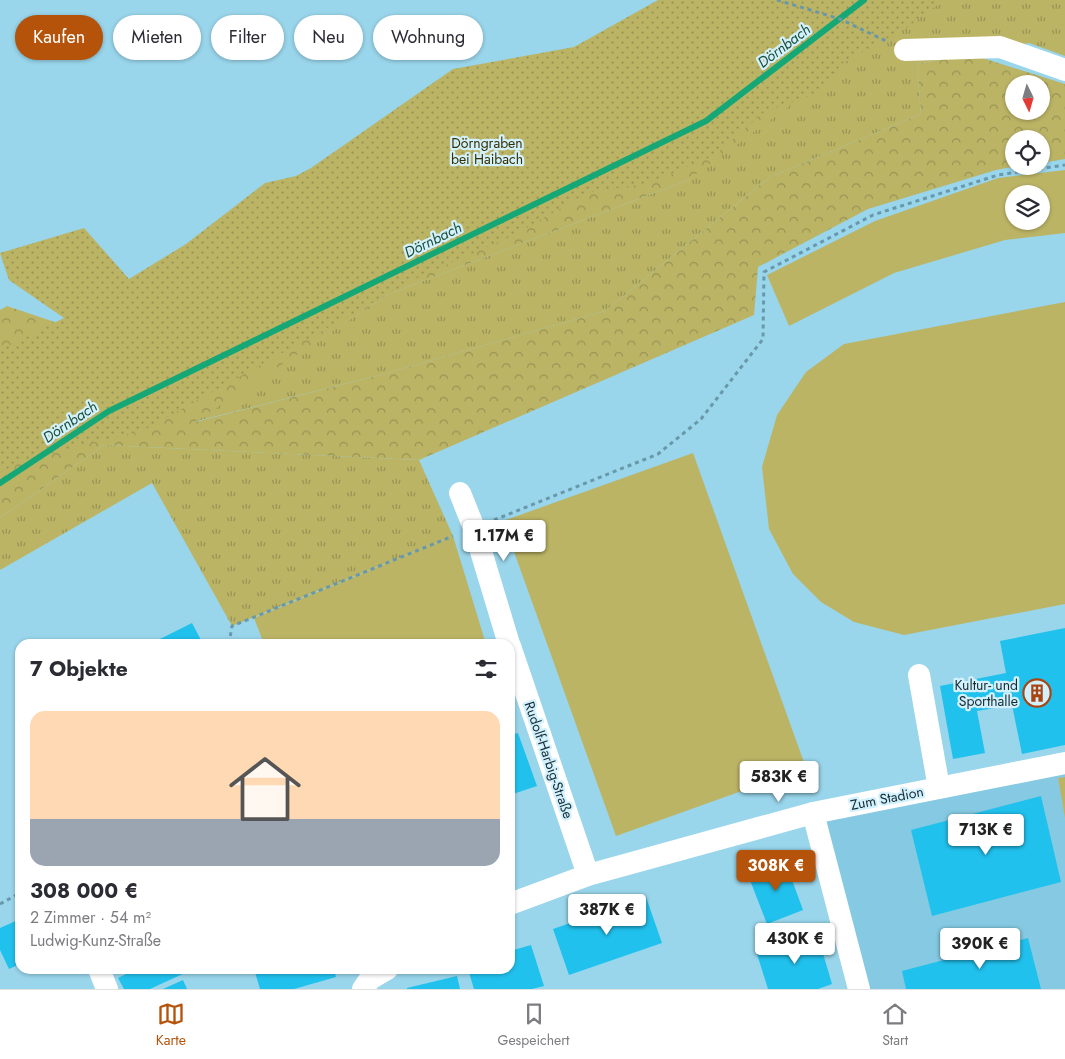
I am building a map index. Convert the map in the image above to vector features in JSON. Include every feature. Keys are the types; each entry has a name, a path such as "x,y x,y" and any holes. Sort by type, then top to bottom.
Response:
{"street":[{"path":"905,50 1000,47 1065,70"},
{"name":"Rudolf-Harbig-Straße","path":"460,493 474,528 508,639"},
{"name":"Rudolf-Harbig-Straße","path":"515,660 588,875"},
{"path":"919,675 939,788"},
{"name":"Zum Stadion","path":"515,902 588,875 813,813 1065,763"},
{"path":"813,813 859,989"},
{"path":"101,974 107,989"}],"path":[{"path":"777,0 840,19 905,50"},
{"path":"230,639 232,626 658,454 702,419 763,339 764,272 873,215 998,175 1065,166"},
{"path":"0,904 15,896"}],"shaded area":[{"path":"1065,771 1065,989 859,989 813,813"}],"green space":[{"name":"Dörngraben bei Haibach","path":"658,0 944,0 905,29 844,62 813,95 764,112 715,155 649,183 587,193 516,234 417,278 144,430 24,460 0,473 0,350 64,318 9,280 0,253 84,228 129,279 186,244 265,183 296,176 311,168 453,69 574,47"},
{"path":"910,0 1065,0 1065,56 1029,43 917,64 921,114 770,177 605,311 380,375 193,422 389,294 688,180"},
{"path":"881,39 688,180 389,294 195,422 380,375 605,311 770,177 921,114 917,64 970,54 1036,75 1005,75 1005,120 1050,120 1050,79 1065,84 1065,159 1050,162 1050,130 1005,130 1005,168 868,209 758,267 754,315 419,460 104,445 0,518 0,310 7,306 129,347"},
{"path":"1065,170 1065,233 1005,240 894,273 789,326 767,275 875,221 998,178 1023,175 1050,175 1050,172"},
{"path":"1065,302 1065,604 904,635 854,622 821,602 793,574 769,529 762,467 777,415 806,372 844,344"},
{"path":"104,445 419,460 453,536 232,626 152,483 0,570 0,518"},
{"path":"693,453 806,768 616,836 503,521"},
{"path":"453,536 484,639 262,639 254,618"},
{"path":"1065,777 1065,818 1058,778"}],"building":[{"path":"192,623 200,639 160,639"},
{"name":"Kultur- und Sporthalle","path":"1065,628 1065,745 1022,754 1012,705 977,711 985,753 953,759 940,686 1006,673 1000,641"},
{"path":"518,733 537,786 515,793 515,734"},
{"path":"1041,796 1061,882 932,916 911,830"},
{"path":"785,861 803,910 767,924 748,875"},
{"path":"646,897 662,943 569,975 553,929"},
{"path":"15,921 15,966 9,969 0,950 0,928"},
{"path":"817,933 832,984 818,989 768,989 756,951"},
{"path":"1028,938 1041,989 906,989 902,971"},
{"path":"531,945 544,986 532,989 474,989 470,974 515,974 515,950"},
{"path":"126,974 183,974 150,989 124,989 118,978"},
{"path":"256,974 335,974 336,977 294,989 260,989"},
{"path":"457,976 460,989 407,989 407,988"},
{"path":"183,980 187,989 163,989"}],"waterway":[{"name":"Dörnbach","path":"0,483 109,411 706,121 864,0"}],"place":[{"name":"Kultur- und Sporthalle","path":"1037,693"}]}
